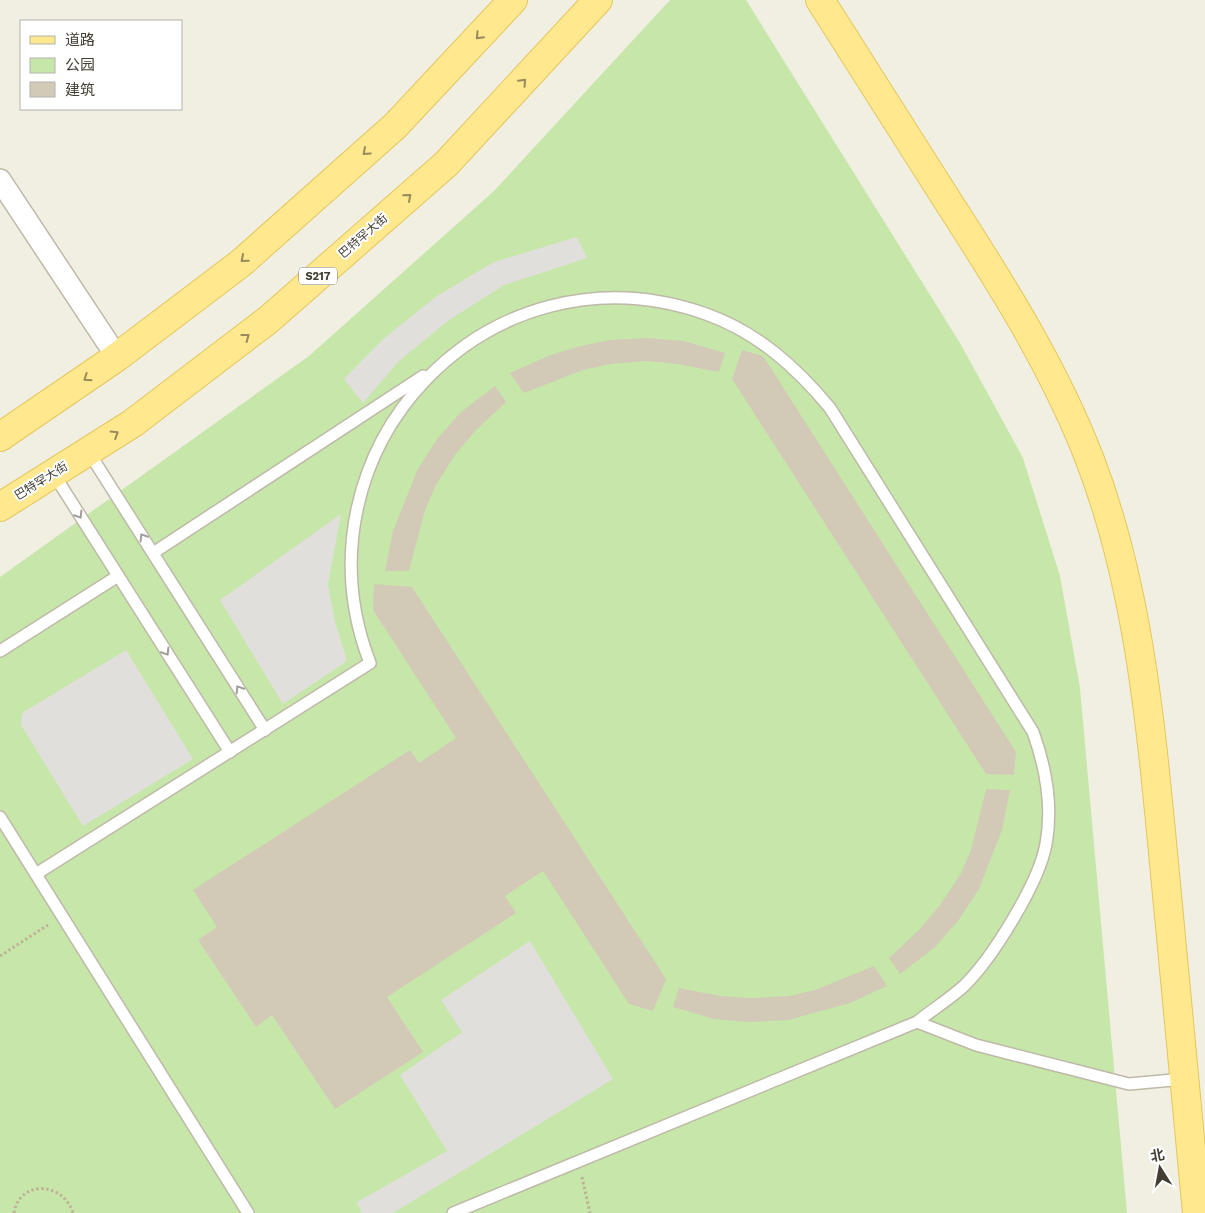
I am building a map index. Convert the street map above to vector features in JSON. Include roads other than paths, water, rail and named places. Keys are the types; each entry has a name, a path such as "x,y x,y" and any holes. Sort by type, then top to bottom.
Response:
{"main road":[{"path":"0,437 117,357 241,263 395,126 513,0"},
{"name":"巴特罕大街","path":"0,507 133,423 268,320 446,164 598,0"},
{"path":"820,0 985,259 1022,322 1058,391 1090,461 1116,544 1137,637 1154,765 1197,1213"}],"street":[{"path":"0,180 117,357"}],"lane":[{"path":"153,553 440,364 477,337 522,316 550,306 588,300 628,299 668,303 706,314 734,326 775,351 805,378 830,408 1033,732 1042,759 1049,800 1046,845 1031,885 1004,936 965,984 917,1022 453,1213"},
{"path":"36,874 370,663 355,609 351,564 354,519 366,476 384,434 409,397 440,364"},
{"path":"88,451 265,730"},
{"path":"53,473 230,752"},
{"path":"0,651 118,576"},
{"path":"0,817 248,1213"},
{"path":"917,1022 976,1045 1129,1084 1184,1080"}]}
